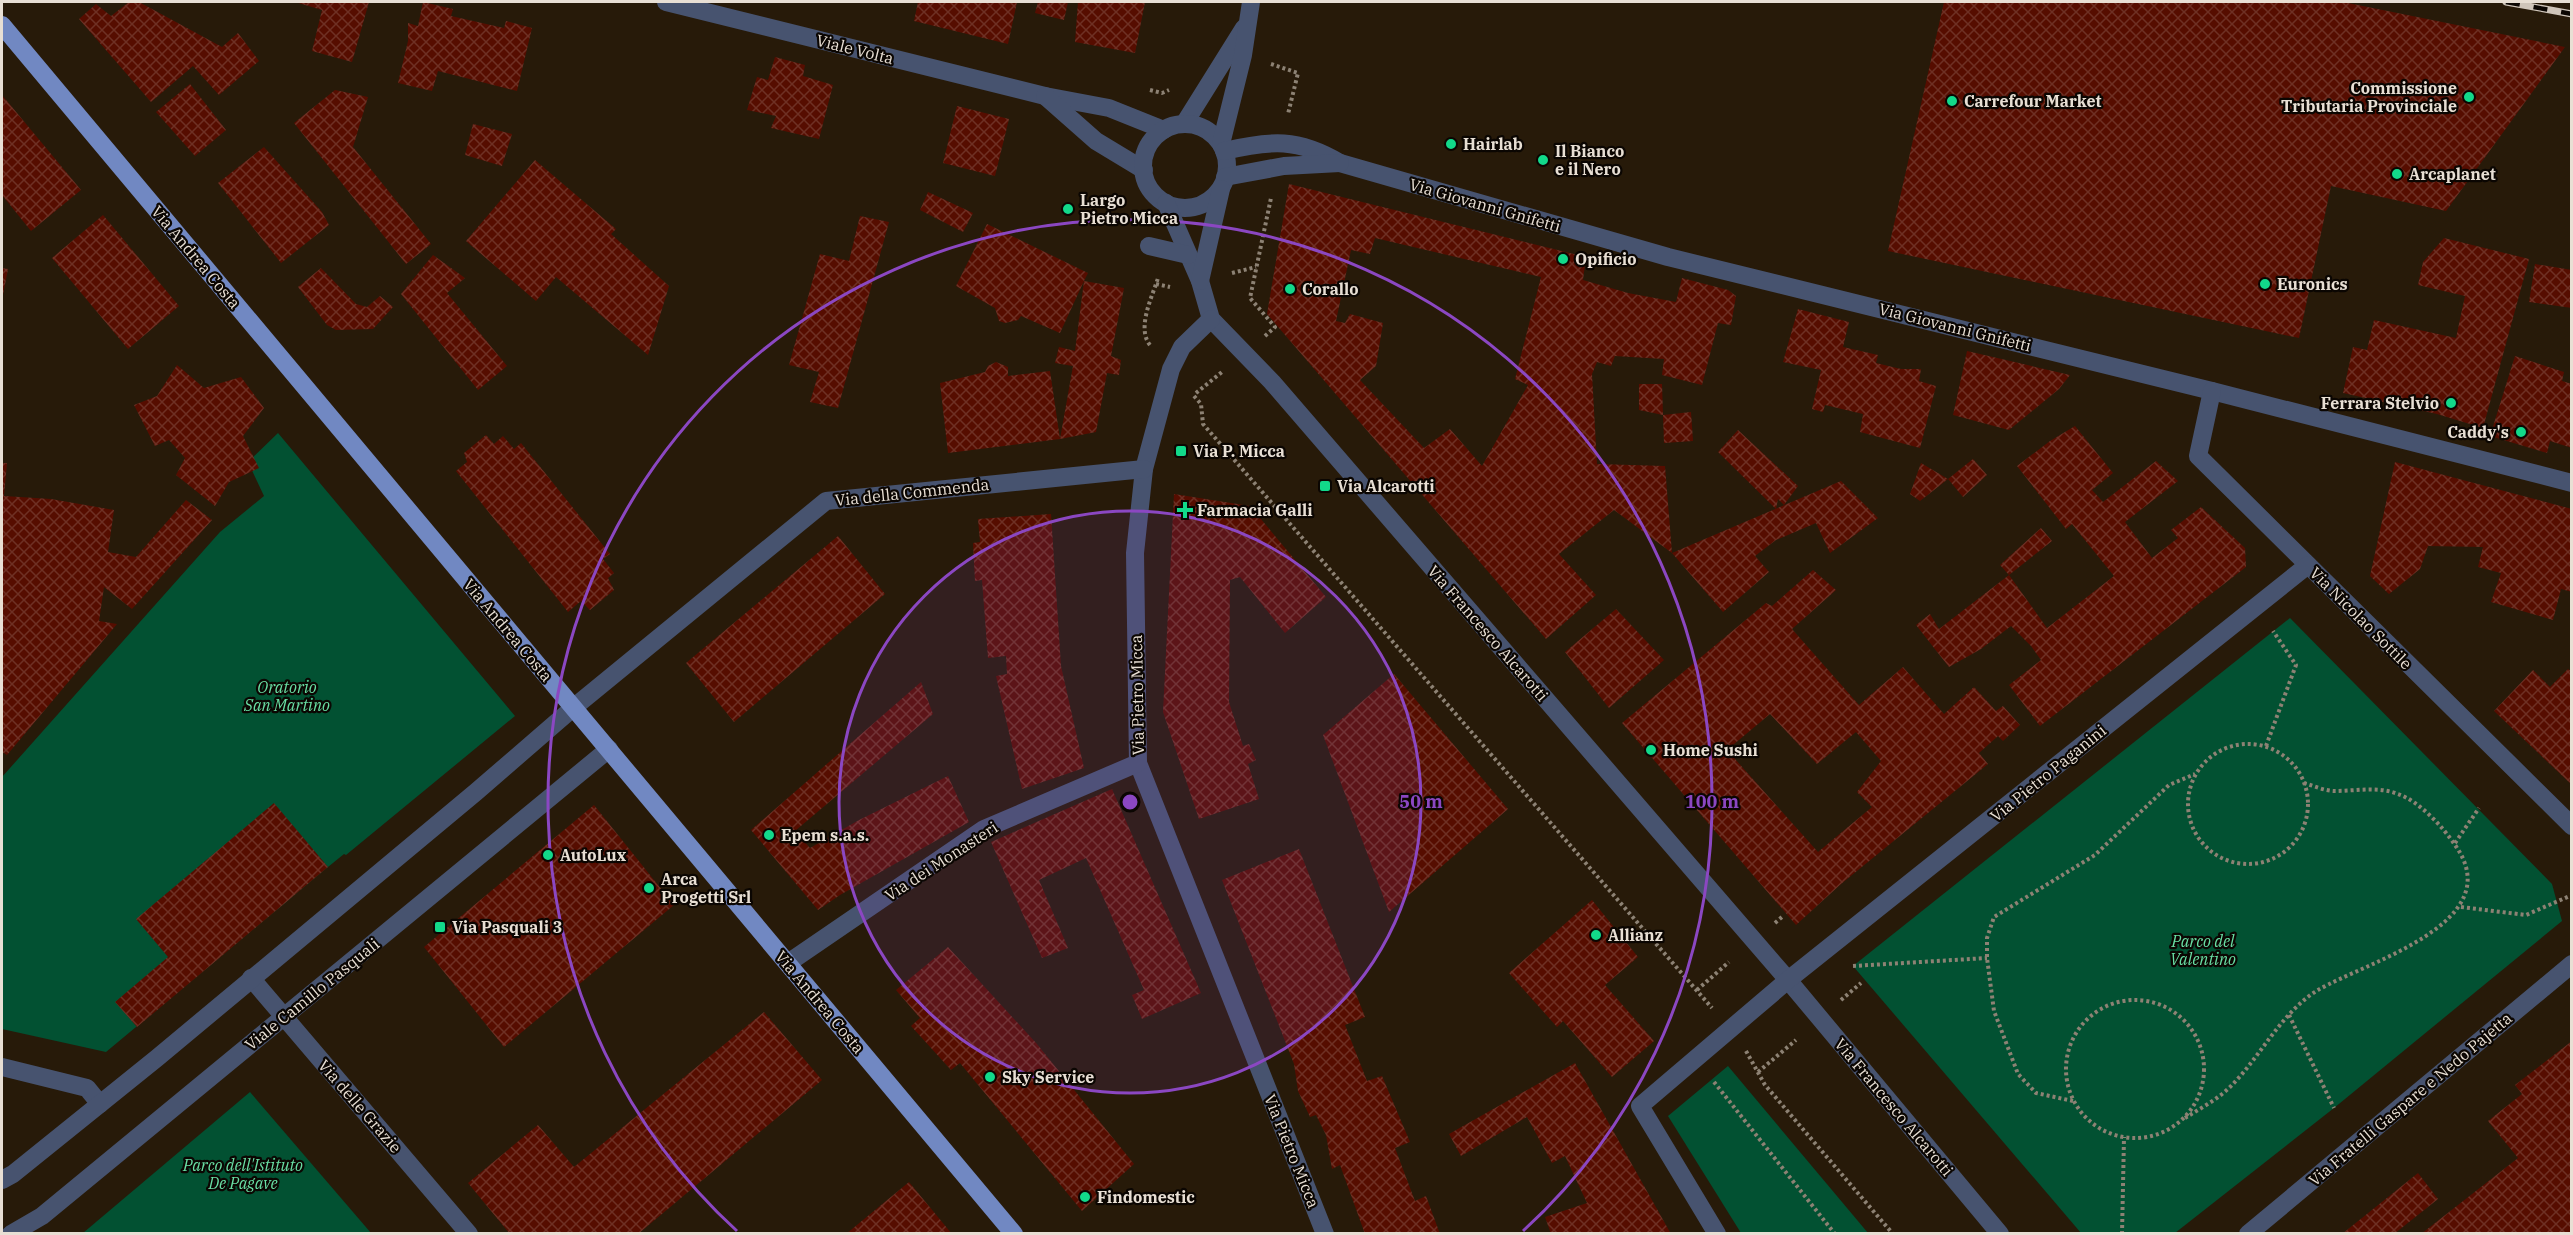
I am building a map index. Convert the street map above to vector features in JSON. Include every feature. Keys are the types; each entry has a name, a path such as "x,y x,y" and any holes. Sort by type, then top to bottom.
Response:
{"main road":[{"name":"Via Andrea Costa","path":"2,26 1014,1233"}],"street":[{"name":"Viale Volta","path":"666,2 1045,96 1109,108 1164,130"},
{"path":"1200,281 1227,168 1223,147 1243,55 1251,2"},
{"path":"1184,124 1246,24"},
{"name":"Viale Volta","path":"1045,96 1096,141 1144,170"},
{"path":"1200,281 1166,203 1151,190 1144,170 1147,148 1164,130 1184,124 1207,130 1223,147"},
{"name":"Via Giovanni Gnifetti","path":"1223,147 1284,141 1319,150 1340,163 1668,257 2212,391 2571,483"},
{"name":"Via Giovanni Gnifetti","path":"1224,182 1284,166 1340,163"},
{"path":"1166,203 1186,208 1196,207 1216,194 1224,182"},
{"path":"1149,246 1188,255"},
{"name":"Via Francesco Alcarotti","path":"1200,281 1211,319 1272,382 1788,980 2000,1233"},
{"name":"Via Pietro Micca","path":"1211,319 1182,347 1171,369 1144,469 1135,553 1138,763 1325,1233"},
{"name":"Via Nicolao Sottile","path":"2212,391 2198,456 2571,826"},
{"name":"Via della Commenda","path":"573,708 826,501 1144,469"},
{"name":"Via Pietro Paganini","path":"1788,980 2308,565"},
{"path":"2,1180 13,1174 100,1104 476,792 573,708"},
{"name":"Viale Camillo Pasquali","path":"11,1233 42,1216 609,749"},
{"name":"Via dei Monasteri","path":"788,963 984,829 1138,763"},
{"name":"Via Fratelli Gaspare e Nedo Pajetta","path":"2248,1233 2571,964"},
{"name":"Via delle Grazie","path":"251,978 469,1233"},
{"path":"1717,1233 1640,1106 1788,980"},
{"path":"2,1067 87,1088 100,1104"}],"path":[{"path":"1262,62 1298,73 1287,118"},
{"path":"1140,89 1162,93 1173,88"},
{"path":"1273,189 1250,298 1275,327"},
{"path":"1225,274 1256,267"},
{"path":"1153,347 1147,340 1145,323 1159,269"},
{"path":"1156,285 1173,288"},
{"path":"1222,372 1194,395 1201,404 1203,424 1715,1011"},
{"path":"2266,746 2296,665 2273,631"},
{"path":"2246,744 2266,746 2282,755 2296,767 2304,783 2308,803 2306,823 2296,841 2282,855 2263,863 2243,864 2224,859 2207,848 2194,832 2188,813 2188,793 2195,774 2208,758 2226,748 2246,744"},
{"path":"2073,1101 2036,1093 2018,1074 1994,1011 1987,958 1987,938 1994,917 2095,855 2169,785 2195,774"},
{"path":"2185,1118 2198,1099 2205,1076 2203,1052 2194,1031 2178,1013 2157,1002 2133,999 2110,1003 2090,1015 2075,1033 2066,1055 2066,1078 2073,1101 2084,1116 2099,1129 2136,1139 2154,1136 2170,1129 2232,1085 2289,1016 2317,991 2412,944 2444,924 2461,907 2469,875 2455,843 2431,816 2399,794 2363,789 2333,791 2304,783"},
{"path":"2455,843 2479,808"},
{"path":"2461,907 2526,915 2571,895"},
{"path":"1848,967 1987,958"},
{"path":"1697,990 1730,962"},
{"path":"1834,1006 1861,983"},
{"path":"2289,1016 2334,1108"},
{"path":"1758,1072 1796,1040"},
{"path":"1745,1048 1765,1085 1893,1233"},
{"path":"1696,1060 1835,1233"},
{"path":"2122,1233 2124,1137"}],"green space":[{"name":"Oratorio San Martino","path":"278,433 515,716 346,855 344,854 328,867 106,1052 2,1029 2,777 220,532 264,496 248,462"},
{"name":"Parco del Valentino","path":"2290,618 2552,884 2562,921 2334,1108 2175,1233 2081,1233 1853,966"},
{"path":"1728,1066 1868,1233 1741,1233 1668,1116"},
{"name":"Parco dell'Istituto De Pagave","path":"250,1092 371,1233 83,1233"}],"building":[{"path":"129,2 139,2 222,47 238,33 259,61 219,95 193,66 151,102 79,19 96,4 111,16"},
{"path":"295,2 369,2 352,62 312,51 322,10"},
{"path":"423,2 453,9 451,16 504,28 506,21 532,28 517,91 438,71 432,91 398,83 408,41 408,23 418,26"},
{"path":"918,2 1017,2 1008,44 914,21"},
{"path":"1038,2 1068,2 1064,20 1035,13"},
{"path":"1078,2 1145,2 1135,53 1075,42"},
{"path":"1944,2 2343,2 2565,47 2446,211 2331,186 2299,338 1888,251"},
{"path":"775,57 805,65 803,76 833,85 819,139 771,128 776,116 747,110 757,77 768,80"},
{"path":"190,84 226,130 195,156 156,112"},
{"path":"335,90 368,97 353,147 431,244 406,264 294,123"},
{"path":"2,95 81,190 31,231 2,195"},
{"path":"957,106 1009,119 995,176 943,163"},
{"path":"473,124 512,134 502,166 465,155"},
{"path":"264,147 322,212 329,225 281,263 218,183"},
{"path":"535,160 616,229 611,234 669,286 648,355 556,277 536,301 466,241"},
{"path":"1289,184 1586,257 1583,280 1628,293 1676,302 1682,278 1728,290 1736,296 1731,325 1718,323 1702,385 1662,375 1664,359 1615,356 1611,366 1597,362 1592,374 1597,464 1665,466 1672,553 1614,510 1559,554 1596,595 1546,639 1267,314","holes":["1375,238 1541,277 1515,379 1528,385 1482,466 1450,429 1424,448 1360,380 1376,366 1383,323 1350,314 1345,323 1336,321 1351,250 1370,254"]},
{"path":"928,192 973,213 963,232 920,210"},
{"path":"103,215 179,306 128,349 52,258"},
{"path":"860,216 889,222 838,408 810,402 819,372 789,365 820,254 849,261"},
{"path":"987,224 1088,273 1060,333 1021,316 1018,320 1005,323 999,321 995,308 956,286"},
{"path":"2444,238 2529,259 2483,428 2437,414 2343,393 2353,347 2367,350 2374,320 2456,338 2465,296 2418,285 2423,262"},
{"path":"433,255 465,278 447,293 507,366 478,390 401,294"},
{"path":"2535,264 2572,270 2572,308 2529,302"},
{"path":"2,268 8,269 3,295 2,295"},
{"path":"321,268 356,304 367,307 380,296 393,307 373,329 336,330 327,325 298,287"},
{"path":"1084,281 1124,288 1111,356 1121,360 1119,375 1107,373 1096,432 1060,439 1073,366 1055,363 1059,347 1075,351"},
{"path":"1798,309 1849,322 1843,347 1878,355 1876,363 1901,369 1921,369 1919,381 1936,386 1920,448 1860,432 1863,414 1825,405 1823,412 1812,409 1821,370 1783,362"},
{"path":"1967,351 2070,375 2059,389 2009,430 1953,415"},
{"path":"2515,356 2564,372 2562,381 2572,384 2572,448 2550,441 2547,453 2490,436"},
{"path":"996,362 1008,367 1008,376 1050,371 1060,439 948,453 940,383 985,372 988,366"},
{"path":"177,365 204,388 241,377 264,408 243,436 259,468 229,482 215,506 176,475 185,458 169,440 155,446 134,405 157,396"},
{"path":"1639,384 1662,384 1663,415 1639,410"},
{"path":"1691,412 1693,441 1664,443 1663,415"},
{"path":"2075,426 2113,473 2092,490 2103,502 2156,461 2178,481 2125,522 2152,558 2178,538 2171,530 2201,507 2245,548 2246,567 2040,726 2009,685 2041,660 2011,626 1981,649 1949,667 1916,625 1930,614 1939,629 2009,575 2047,628 2114,576 2072,524 2066,529 2017,466 2050,441"},
{"path":"1738,430 1798,486 1784,505 1778,499 1776,509 1718,452"},
{"path":"486,435 494,444 503,436 514,449 521,443 610,554 603,559 614,573 608,578 614,590 590,610 581,601 568,612 456,471 467,462 464,453"},
{"path":"1973,459 1987,475 1963,497 1948,479"},
{"path":"2395,462 2572,509 2572,592 2561,589 2553,620 2491,602 2501,573 2478,567 2483,547 2428,546 2420,569 2389,594 2370,576"},
{"path":"2,463 7,463 4,496 51,499 114,510 108,552 136,557 186,500 212,520 132,609 104,587 99,621 117,624 7,755 2,752"},
{"path":"1921,463 1948,479 1920,501 1910,494"},
{"path":"1841,481 1878,518 1830,553 1816,523 1776,540 1755,556 1769,572 1723,612 1672,553"},
{"path":"1174,494 1250,506 1326,597 1285,633 1240,577 1230,580 1229,702 1243,746 1249,744 1256,760 1248,764 1259,799 1199,819 1163,712"},
{"path":"1051,514 1061,666 1084,768 1022,789 996,676 1007,674 1006,656 988,658 982,580 975,581 973,543 980,542 978,519"},
{"path":"2041,528 2052,541 2009,575 2000,565"},
{"path":"838,536 885,594 734,722 686,663"},
{"path":"1813,570 1836,590 1792,629 1859,705 1903,667 1944,714 1974,687 1996,711 2003,706 2020,725 2003,741 1998,736 1979,753 1988,764 1841,884 1796,925 1622,723 1766,603 1772,606","holes":["1770,714 1817,764 1856,732 1881,761 1857,792 1872,807 1818,852 1727,750"]},
{"path":"1616,609 1664,660 1609,708 1565,652"},
{"path":"2568,669 2572,672 2572,785 2494,711 2533,670 2550,687"},
{"path":"1394,674 1508,809 1389,912 1323,735"},
{"path":"921,682 933,714 795,831 810,848 859,820 948,776 969,822 840,895 818,910 751,830"},
{"path":"1112,789 1201,993 1142,1019 1132,995 1144,990 1086,858 1039,880 1068,948 1042,958 991,842"},
{"path":"274,803 328,867 137,1027 115,1002 168,957 136,919"},
{"path":"594,805 674,905 504,1047 424,947"},
{"path":"1299,849 1365,1017 1345,1025 1367,1081 1382,1076 1410,1142 1395,1148 1415,1201 1426,1196 1440,1234 1365,1234 1340,1165 1332,1169 1326,1135 1316,1115 1310,1117 1298,1091 1294,1064 1222,880"},
{"path":"1592,900 1638,957 1605,985 1654,1041 1612,1077 1563,1021 1557,1027 1509,973"},
{"path":"948,947 1037,1044 1134,1164 1082,1211 960,1063 951,1070 911,1026 920,1018 896,990"},
{"path":"764,1012 822,1080 638,1234 510,1234 468,1183 538,1125 574,1167"},
{"path":"2572,1041 2572,1234 2421,1234 2518,1158 2488,1121 2522,1094 2515,1085"},
{"path":"1575,1063 1671,1234 1551,1234 1545,1217 1587,1203 1565,1156 1552,1163 1527,1117 1461,1156 1449,1134"},
{"path":"2418,1173 2438,1199 2394,1234 2342,1234"},
{"path":"909,1182 952,1234 846,1234"}],"railway":[{"path":"2506,2 2572,14"}],"place":[{"name":"Commissione Tributaria Provinciale","path":"2469,97"},
{"name":"Carrefour Market","path":"1952,101"},
{"name":"Hairlab","path":"1451,144"},
{"name":"Il Bianco e il Nero","path":"1543,160"},
{"name":"Arcaplanet","path":"2397,174"},
{"name":"Largo Pietro Micca","path":"1068,209"},
{"name":"Opificio","path":"1563,259"},
{"name":"Euronics","path":"2265,284"},
{"name":"Corallo","path":"1290,289"},
{"name":"Ferrara Stelvio","path":"2451,403"},
{"name":"Caddy's","path":"2521,432"},
{"name":"Via P. Micca","path":"1181,451"},
{"name":"Via Alcarotti","path":"1325,486"},
{"name":"Farmacia Galli","path":"1185,510"},
{"name":"Home Sushi","path":"1651,750"},
{"name":"Epem s.a.s.","path":"769,835"},
{"name":"AutoLux","path":"548,855"},
{"name":"Arca Progetti Srl","path":"649,888"},
{"name":"Via Pasquali 3","path":"440,927"},
{"name":"Allianz","path":"1596,935"},
{"name":"Sky Service","path":"990,1077"},
{"name":"Findomestic","path":"1085,1197"}]}
